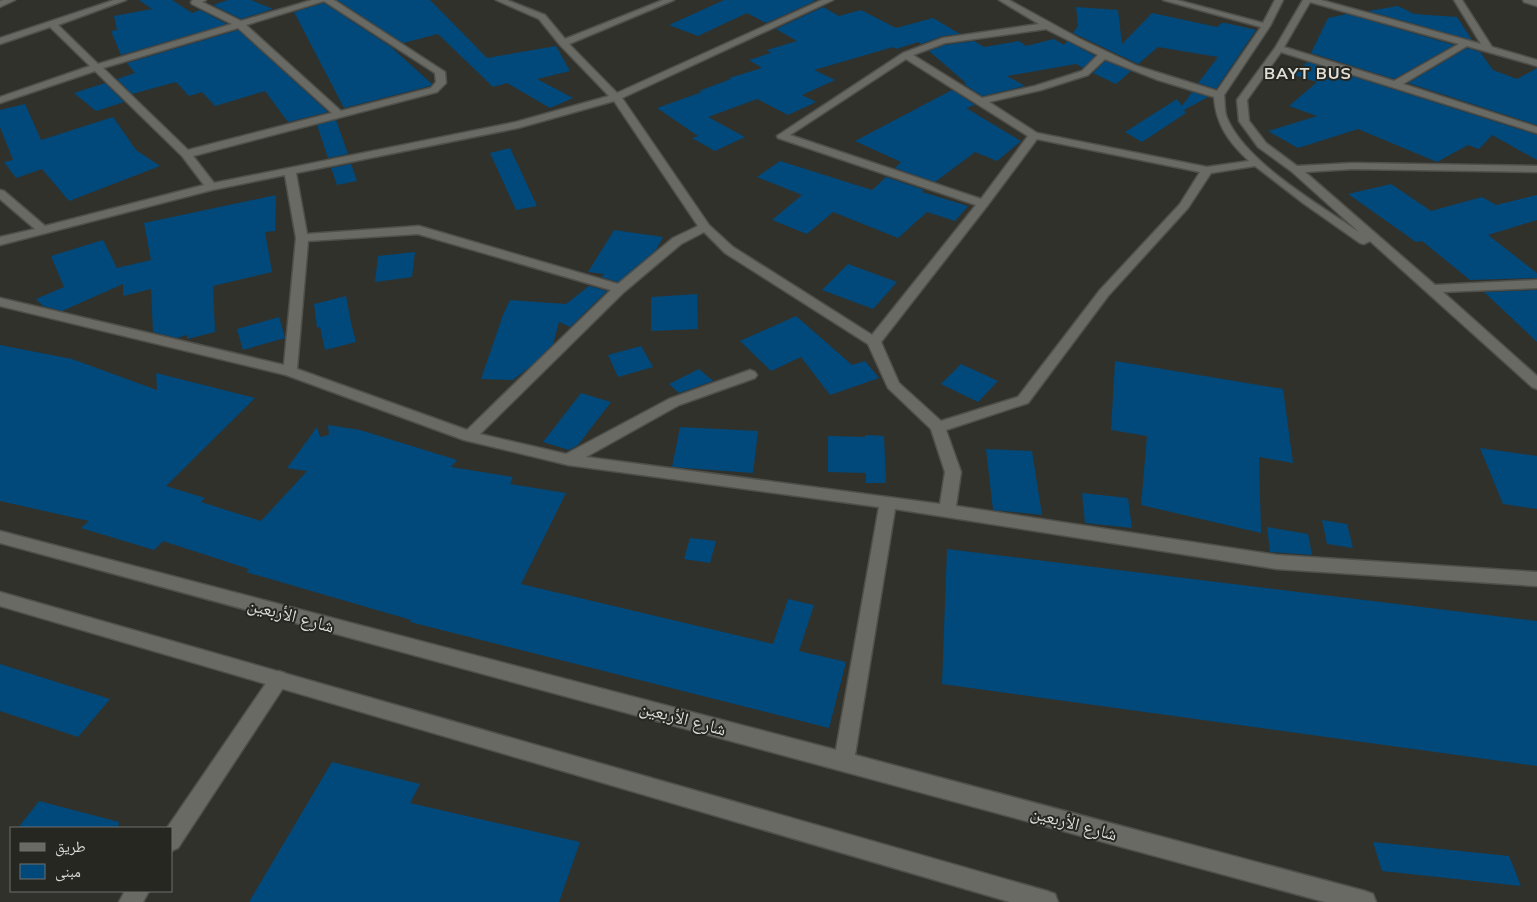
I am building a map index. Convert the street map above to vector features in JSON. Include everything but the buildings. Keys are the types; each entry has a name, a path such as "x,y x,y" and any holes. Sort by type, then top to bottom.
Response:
{"street":[{"path":"0,4 11,0"},
{"path":"0,41 122,0"},
{"path":"202,0 195,2 239,24 339,114"},
{"path":"0,100 98,67 321,0"},
{"path":"186,154 434,90 441,83 440,72 328,0"},
{"path":"500,0 542,17 562,44 616,96 705,227 729,250 874,342 893,385 938,426 953,472 947,512"},
{"path":"562,44 670,0"},
{"path":"0,241 211,187 518,125 616,96 828,0"},
{"path":"1003,0 1046,26 1105,54 1153,75 1219,95"},
{"path":"1167,0 1266,26"},
{"path":"1279,0 1266,26 1219,95 1222,118 1237,144 1255,163 1432,289 1537,284"},
{"path":"1307,0 1279,48 1242,100 1244,121 1262,145 1295,169 1537,384"},
{"path":"1312,0 1537,63"},
{"path":"1458,0 1488,49"},
{"path":"1527,0 1537,4"},
{"path":"51,23 186,154 211,187"},
{"path":"983,204 782,136 906,55 943,41 1046,26"},
{"path":"1396,84 1465,44"},
{"path":"1279,48 1537,130"},
{"path":"982,101 1038,88 1085,73 1105,54"},
{"path":"906,55 1034,134 1207,170 1255,163"},
{"path":"874,342 983,204 1034,134"},
{"path":"1295,169 1353,166 1537,169"},
{"path":"938,426 1023,400 1104,293 1184,206 1207,170"},
{"path":"290,172 302,238 290,371"},
{"path":"0,193 42,229"},
{"path":"469,436 620,289 677,240 705,227"},
{"path":"302,238 419,230 620,289"},
{"path":"0,302 290,371 469,436 568,460 888,502 1277,562 1537,579"},
{"path":"568,460 674,402 750,375"},
{"path":"844,761 888,502"},
{"name":"شارع الأربعين","path":"0,537 844,761 1365,902"},
{"path":"0,599 1048,902"},
{"path":"172,840 279,679"}],"district":[{"name":"BAYT BUS","path":"1308,73"}]}
